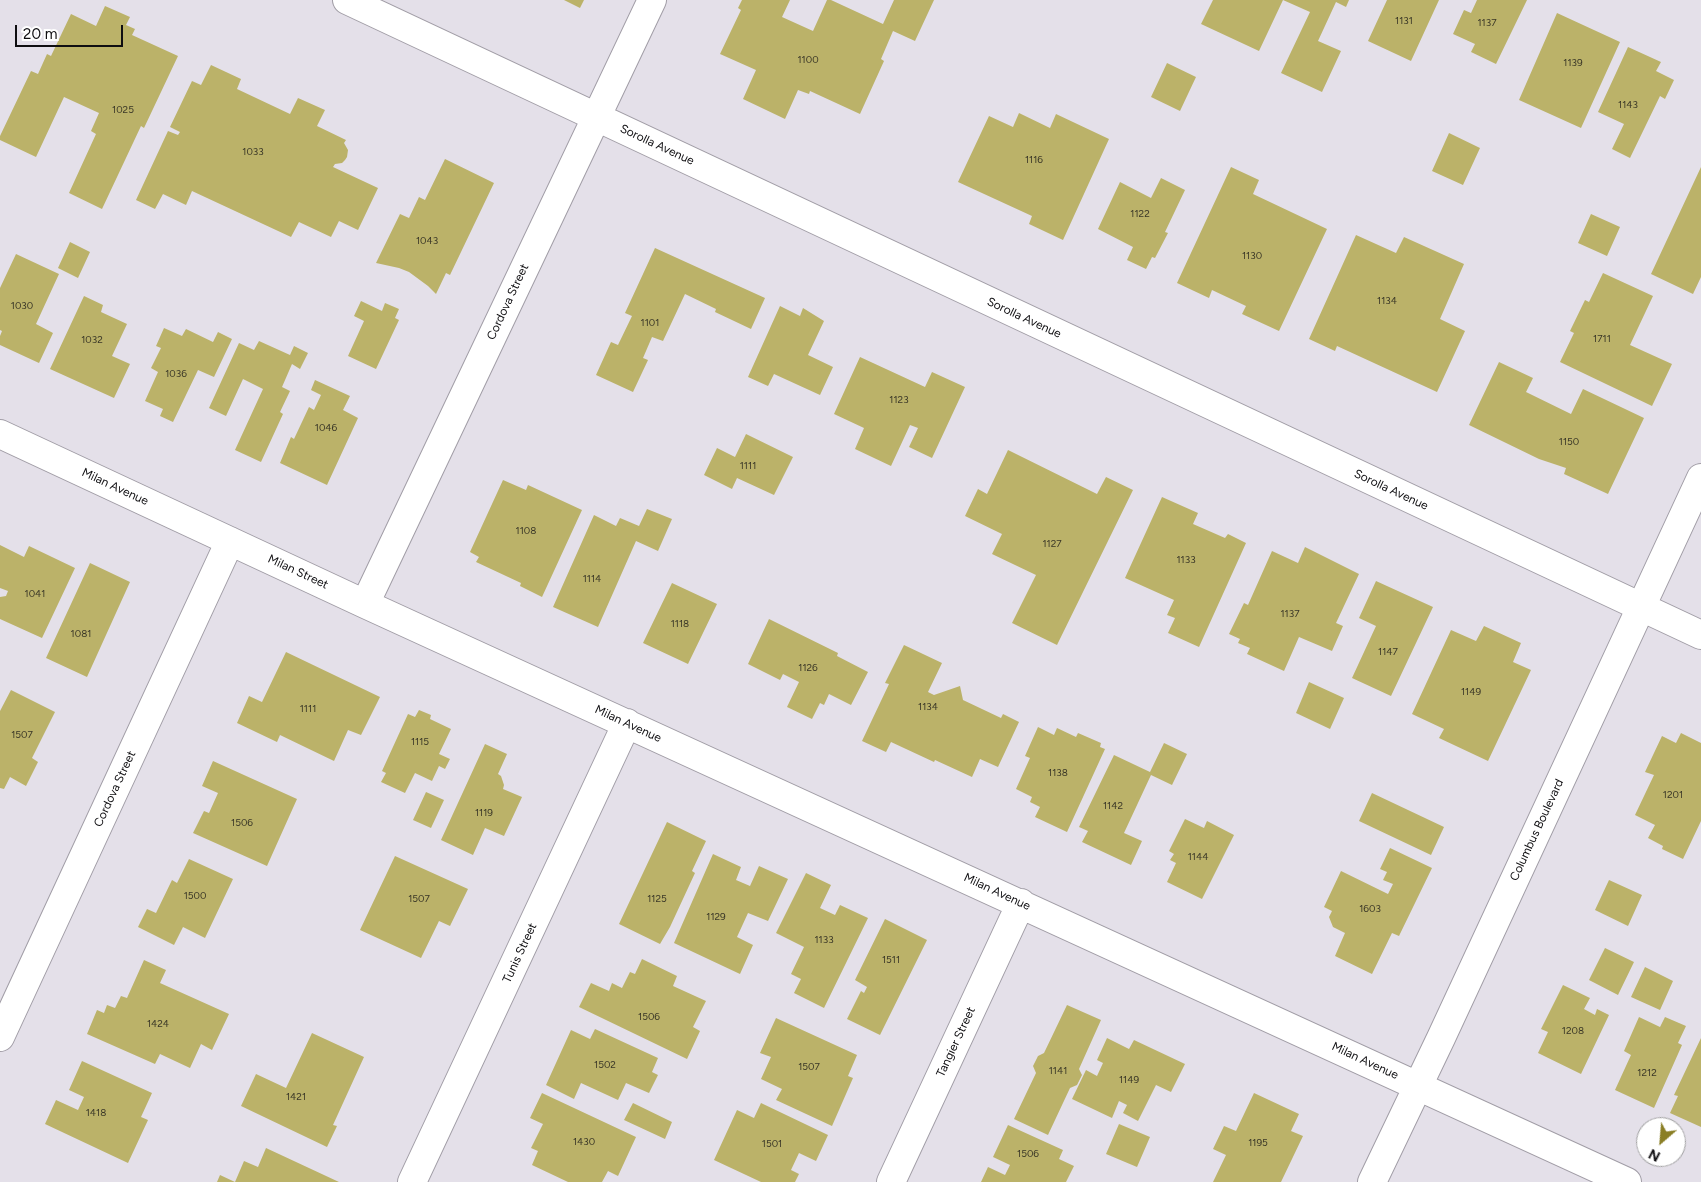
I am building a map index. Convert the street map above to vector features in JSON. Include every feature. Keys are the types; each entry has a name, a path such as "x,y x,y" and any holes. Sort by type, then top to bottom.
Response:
{"street":[{"name":"Sorolla Avenue","path":"347,0 1701,635"},
{"name":"Cordova Street","path":"365,604 652,0"},
{"name":"Milan Avenue","path":"0,434 230,541"},
{"name":"Columbus Boulevard","path":"1372,1182 1701,478"},
{"name":"Cordova Street","path":"0,1038 230,541"},
{"name":"Milan Street","path":"230,541 365,604"},
{"name":"Milan Avenue","path":"365,604 1627,1182"},
{"name":"Tunis Street","path":"412,1182 628,723"},
{"name":"Tangier Street","path":"890,1182 1021,903"}],"building":[{"path":"564,0 584,0 580,8"},
{"path":"742,0 790,0 782,17 813,31 827,0 831,0 883,24 894,0 934,0 915,41 893,31 881,59 884,61 860,114 810,91 809,94 798,90 785,119 743,99 756,70 720,54 741,10 738,8"},
{"path":"1213,0 1283,0 1259,51 1201,24"},
{"path":"1283,0 1349,0 1346,7 1336,2 1318,41 1341,51 1322,92 1281,73 1310,12"},
{"path":"1387,0 1439,0 1411,61 1368,41"},
{"path":"1477,0 1527,0 1496,64 1471,52 1475,44 1453,34 1464,10 1471,13"},
{"path":"105,6 130,17 126,25 135,29 132,35 178,56 144,128 141,126 102,209 69,193 96,134 91,131 99,113 64,97 36,157 0,140 0,136 31,71 38,74 47,54 51,56 71,14 96,26"},
{"path":"1557,13 1620,42 1581,128 1519,100"},
{"path":"1628,47 1661,62 1656,71 1674,80 1665,99 1660,96 1630,158 1612,149 1624,124 1598,112"},
{"path":"1167,63 1196,77 1180,111 1151,97"},
{"path":"211,65 241,79 237,89 290,114 298,98 325,110 317,126 346,140 344,143 348,150 345,160 342,163 335,164 333,167 378,188 358,230 339,221 331,237 299,222 291,237 192,191 186,205 163,194 155,209 136,200 168,131 178,135 180,132 170,127 192,81 201,85"},
{"path":"1019,113 1050,128 1056,114 1109,139 1063,240 1029,224 1032,216 958,182 989,116 1013,127"},
{"path":"1449,133 1480,148 1463,185 1432,171"},
{"path":"445,159 494,183 450,275 446,273 436,294 409,272 376,263 400,214 409,218 419,197 425,200"},
{"path":"1231,167 1259,180 1253,194 1327,229 1279,331 1242,314 1246,306 1212,290 1209,298 1177,283"},
{"path":"1701,167 1701,277 1693,294 1651,274"},
{"path":"1161,178 1185,190 1165,232 1168,233 1155,258 1152,257 1146,269 1127,260 1133,247 1098,229 1120,182 1151,198"},
{"path":"1591,214 1620,227 1607,256 1578,243"},
{"path":"1356,235 1396,253 1404,237 1464,264 1440,319 1465,331 1437,392 1337,346 1335,351 1309,339"},
{"path":"70,242 90,252 78,278 58,268"},
{"path":"655,248 765,298 751,329 715,312 716,309 685,294 663,341 652,337 643,358 648,360 633,392 596,375 611,342 618,345 632,316 625,313"},
{"path":"16,254 59,274 36,324 53,333 39,363 0,345 2,331 0,330 0,288"},
{"path":"1603,273 1653,296 1630,345 1672,364 1652,406 1560,362 1574,333 1570,331 1585,300 1589,302"},
{"path":"84,296 103,305 101,312 127,324 112,356 130,364 114,398 50,369"},
{"path":"361,301 382,311 385,303 399,309 395,318 399,320 376,369 348,356 364,321 354,316"},
{"path":"780,306 800,316 803,308 824,321 808,355 833,367 820,395 774,374 768,386 748,377"},
{"path":"164,328 182,336 186,329 213,342 218,332 232,339 214,377 198,370 173,422 160,416 163,409 145,401 158,372 151,368 161,348 156,346"},
{"path":"259,341 290,355 294,346 308,353 300,369 292,364 282,387 290,391 280,412 283,414 261,462 235,450 263,389 243,379 226,416 209,408 239,343 254,350"},
{"path":"860,357 925,387 932,372 965,387 932,458 909,447 918,428 910,425 891,466 855,449 864,428 834,414"},
{"path":"1499,362 1533,378 1526,392 1571,414 1583,389 1644,418 1608,494 1564,474 1566,468 1539,459 1469,425"},
{"path":"315,380 350,396 343,410 358,418 327,485 280,463 291,437 294,439 309,407 314,410 321,395 311,390"},
{"path":"746,434 793,457 774,495 737,478 732,489 704,475 717,448 735,457"},
{"path":"1008,450 1097,494 1106,477 1133,490 1057,645 1012,623 1036,575 992,554 1002,534 965,516 978,489 987,494"},
{"path":"503,480 526,490 528,485 582,510 542,597 520,586 521,583 476,562 479,557 470,552"},
{"path":"1162,497 1198,513 1193,524 1225,538 1228,534 1246,543 1199,647 1168,633 1175,618 1167,615 1174,600 1125,578"},
{"path":"647,509 672,519 658,551 636,541 598,627 553,607 594,515 616,526 620,518 639,526"},
{"path":"0,545 24,557 29,546 75,568 42,638 0,619 0,597 6,596 8,591 0,588"},
{"path":"1305,547 1359,574 1336,623 1343,626 1332,651 1299,637 1284,671 1247,654 1250,648 1238,643 1240,639 1229,634 1244,603 1248,605 1272,551 1298,563"},
{"path":"90,563 130,582 87,677 46,658"},
{"path":"1376,581 1433,607 1391,696 1352,678 1376,626 1359,618"},
{"path":"672,583 717,604 688,664 643,643"},
{"path":"769,619 838,653 837,656 868,672 851,705 829,694 824,705 820,703 812,719 787,707 799,682 783,674 780,680 748,664"},
{"path":"1484,626 1521,643 1513,662 1531,670 1488,761 1439,738 1444,729 1412,714 1451,630 1476,641"},
{"path":"904,645 942,663 928,692 934,695 960,686 963,700 1001,718 1003,714 1019,722 998,767 980,759 972,777 891,742 886,752 862,741 889,684 885,683"},
{"path":"286,652 380,697 361,735 348,730 334,761 280,735 277,742 237,723 249,696 262,702"},
{"path":"1309,682 1344,698 1330,729 1296,713"},
{"path":"11,690 55,712 32,758 38,762 26,786 10,777 4,789 0,788 0,711"},
{"path":"419,710 431,715 430,719 451,729 439,754 450,759 445,769 439,766 432,781 415,773 405,793 381,782 386,773 382,771 408,714 415,717"},
{"path":"1038,727 1054,735 1057,728 1076,737 1078,733 1101,743 1100,747 1105,749 1067,832 1035,817 1040,807 1030,802 1032,797 1016,789 1030,758 1025,756"},
{"path":"1681,733 1701,743 1701,821 1683,859 1662,849 1663,846 1648,838 1655,825 1635,815 1654,775 1645,772 1662,736 1676,743"},
{"path":"1164,743 1187,754 1172,785 1151,775 1124,833 1142,841 1131,865 1082,842 1088,831 1079,827 1114,755 1150,772"},
{"path":"485,744 507,754 498,774 501,776 504,785 503,789 522,797 504,836 485,828 473,855 441,840"},
{"path":"213,761 297,799 267,866 193,833 204,811 209,813 218,793 202,786"},
{"path":"426,792 444,800 431,828 413,820"},
{"path":"1372,793 1444,827 1431,855 1359,821"},
{"path":"1185,819 1204,828 1207,821 1234,835 1202,899 1167,882 1176,863 1170,860 1174,854 1169,851"},
{"path":"667,822 706,841 692,871 695,873 660,944 619,924"},
{"path":"1390,848 1432,868 1399,936 1392,933 1372,974 1335,956 1345,933 1333,927 1329,917 1332,911 1324,907 1341,871 1388,894 1393,884 1383,880 1387,872 1380,869"},
{"path":"713,854 741,867 736,880 750,886 759,866 788,879 768,921 748,913 737,937 753,945 740,974 674,943"},
{"path":"395,856 468,889 450,926 439,921 421,958 360,930"},
{"path":"189,859 233,879 205,938 183,927 174,945 138,927 147,909 156,913 172,880 177,883"},
{"path":"806,873 831,885 820,908 835,915 840,905 868,918 824,1008 794,993 801,979 791,974 804,947 776,933"},
{"path":"1609,880 1642,895 1628,926 1595,910"},
{"path":"885,919 927,940 880,1035 847,1019 861,991 864,993 867,987 855,980"},
{"path":"1605,948 1634,962 1618,995 1589,980"},
{"path":"642,959 677,976 673,986 706,1001 693,1027 700,1031 687,1059 579,1007 591,983 609,991 612,983 622,988 630,972 635,974"},
{"path":"144,960 166,970 160,983 229,1014 212,1050 201,1044 190,1068 160,1054 155,1064 87,1034 97,1010 104,1013 107,1005 115,1008 121,996 127,998"},
{"path":"1645,967 1673,981 1660,1010 1631,997"},
{"path":"1563,985 1590,998 1584,1009 1595,1015 1597,1009 1609,1015 1581,1074 1538,1053 1548,1032 1541,1029"},
{"path":"1067,1005 1101,1020 1079,1069 1082,1075 1077,1085 1070,1088 1048,1135 1014,1119 1036,1073 1033,1066 1038,1056 1044,1053"},
{"path":"1639,1017 1660,1027 1665,1017 1686,1026 1678,1043 1682,1045 1654,1108 1615,1090 1631,1055 1624,1051"},
{"path":"776,1018 857,1055 848,1076 853,1078 832,1126 776,1100 782,1089 761,1079 771,1057 760,1053"},
{"path":"595,1029 658,1058 652,1072 658,1075 649,1093 626,1083 618,1100 581,1083 574,1099 546,1085 571,1030 590,1039"},
{"path":"312,1033 364,1057 333,1125 337,1126 327,1147 241,1106 256,1074 286,1088"},
{"path":"1107,1038 1129,1049 1134,1040 1185,1064 1171,1092 1156,1085 1138,1121 1123,1113 1127,1105 1119,1101 1112,1118 1072,1099 1086,1070 1097,1076 1103,1063 1097,1060"},
{"path":"1701,1038 1701,1127 1686,1120 1686,1117 1679,1117 1670,1113 1678,1096 1674,1095"},
{"path":"82,1061 152,1093 141,1117 148,1120 128,1163 45,1124 56,1100 78,1110 84,1097 69,1090"},
{"path":"542,1093 636,1137 618,1176 608,1171 602,1182 568,1182 532,1165 538,1151 531,1148 543,1124 530,1118"},
{"path":"1254,1093 1299,1114 1291,1131 1303,1136 1281,1182 1213,1182 1226,1155 1213,1149 1224,1126 1236,1131"},
{"path":"633,1103 672,1122 665,1139 624,1120"},
{"path":"761,1103 828,1135 816,1161 799,1153 791,1170 799,1174 795,1182 761,1182 714,1160 737,1110 754,1118"},
{"path":"1119,1124 1150,1137 1137,1167 1106,1154"},
{"path":"1008,1125 1063,1150 1059,1159 1074,1166 1066,1182 981,1182 988,1167 1005,1175 1010,1165 993,1157"},
{"path":"266,1148 339,1182 235,1182 244,1161 258,1167"},
{"path":"220,1175 235,1182 217,1182"}]}
